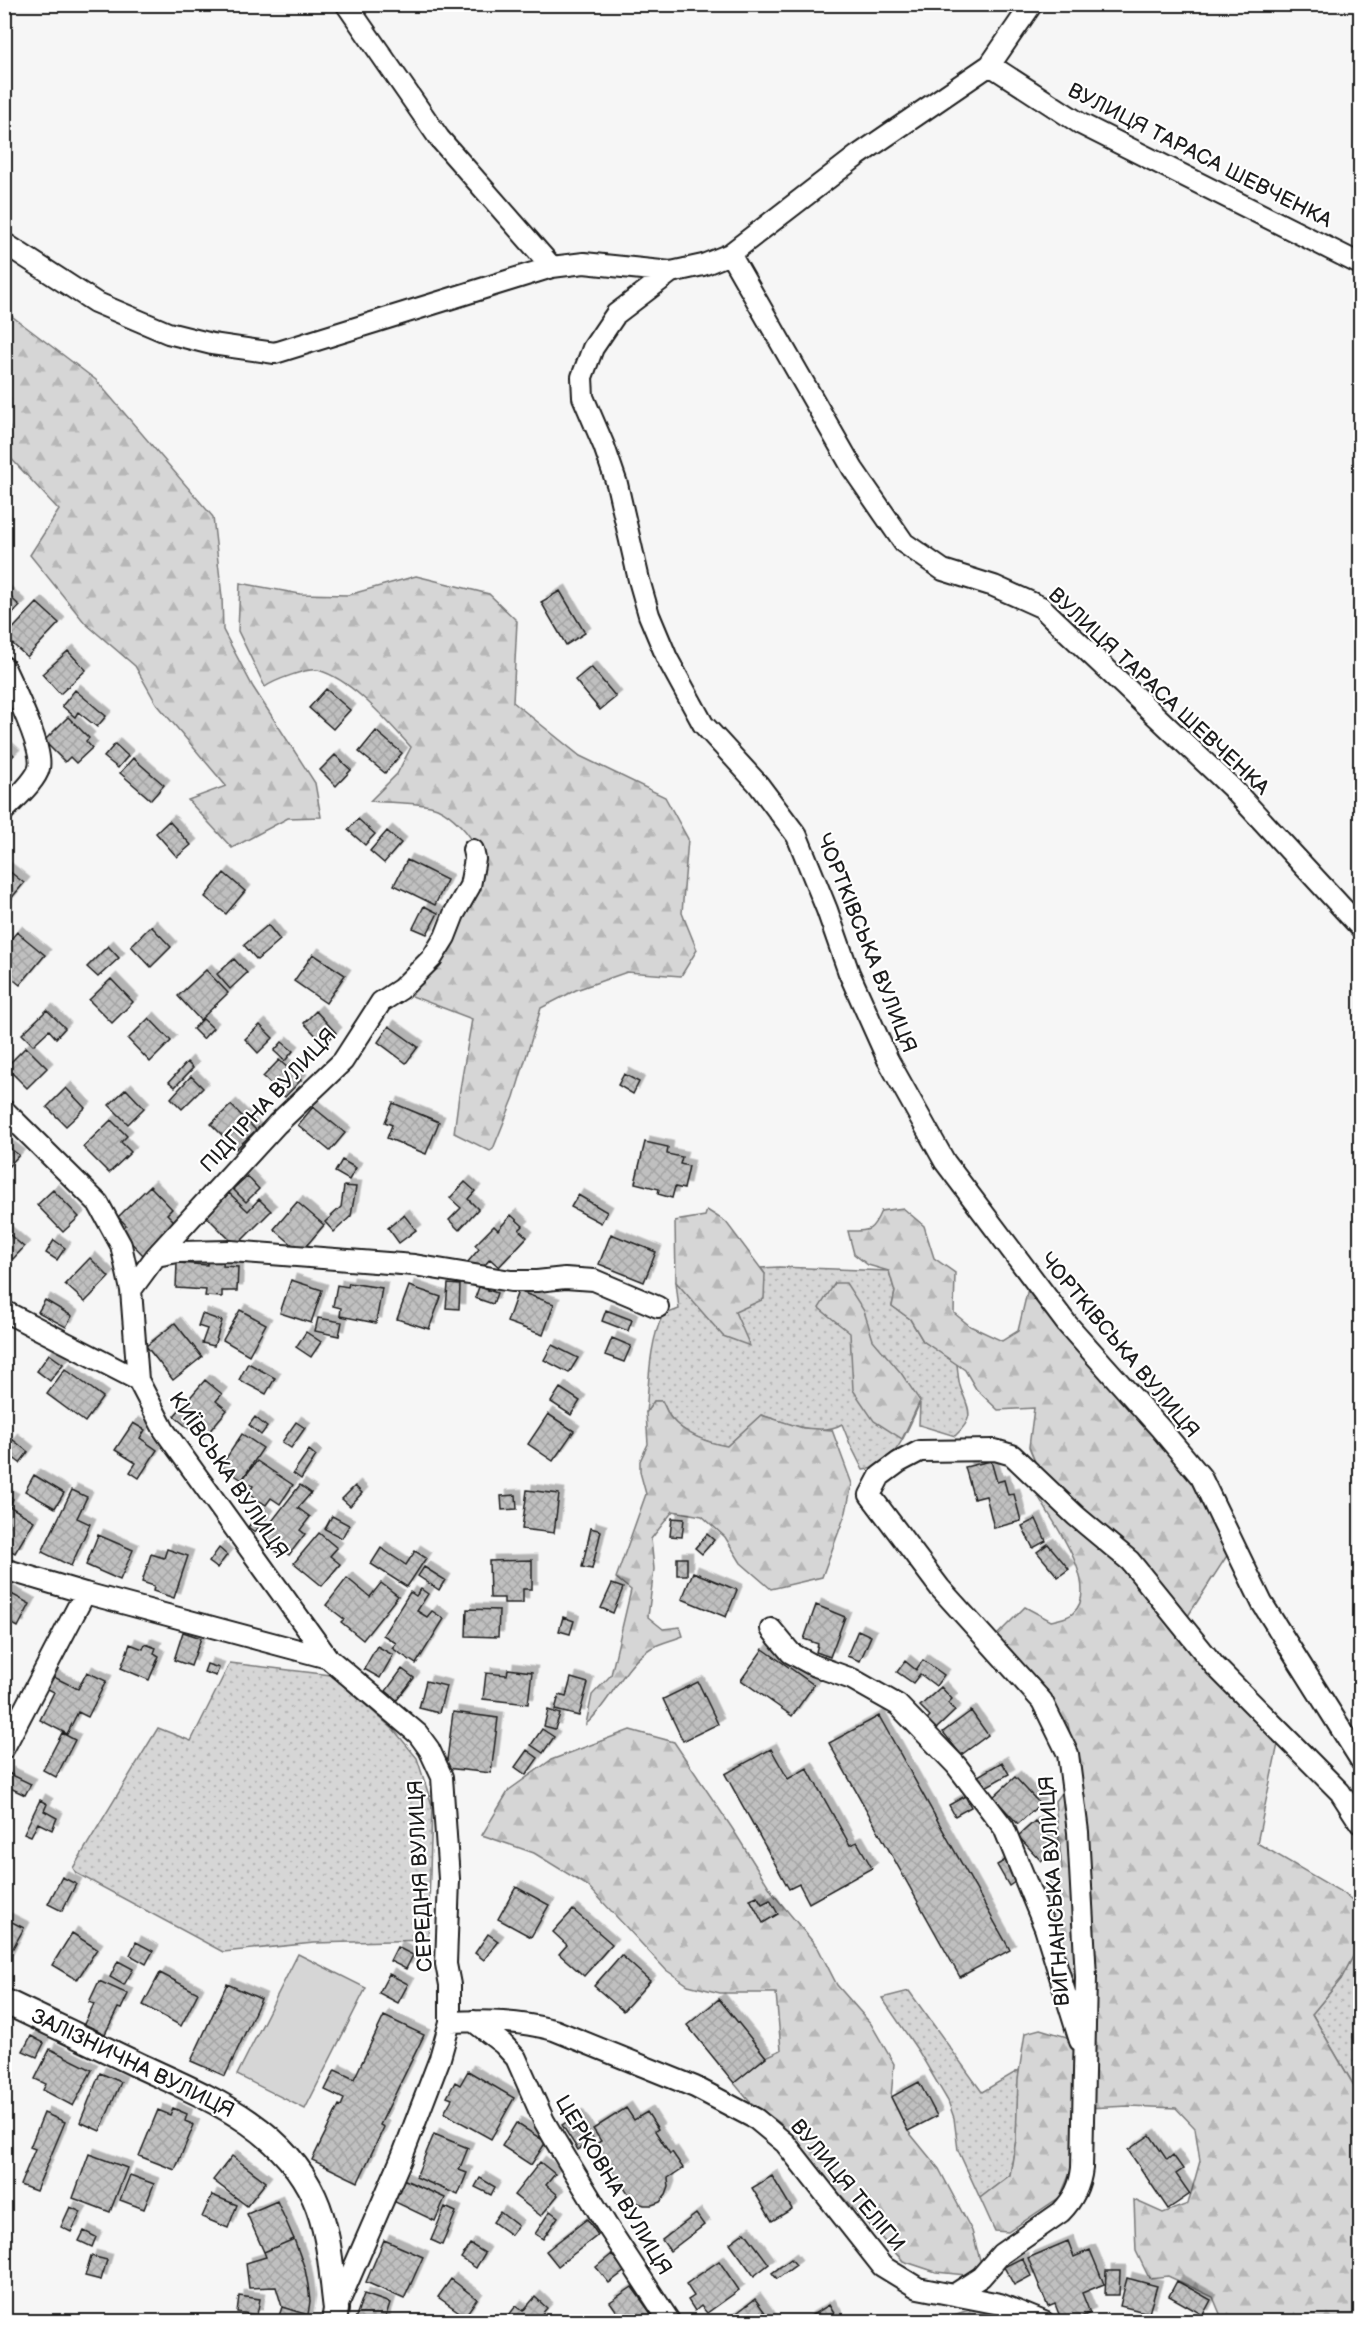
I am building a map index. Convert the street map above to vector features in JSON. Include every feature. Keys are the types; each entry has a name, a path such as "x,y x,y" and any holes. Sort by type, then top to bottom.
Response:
{"street":[{"path":"346,4 439,138 552,267"},
{"path":"4,243 95,302 168,333 212,344 275,353 552,267 584,263 671,272 703,265 730,254 857,156 990,65 1032,4"},
{"name":"ВУЛИЦЯ ТАРАСА ШЕВЧЕНКА","path":"990,65 1081,124 1360,264"},
{"name":"ВУЛИЦЯ ТАРАСА ШЕВЧЕНКА","path":"730,254 853,469 904,543 943,570 994,586 1041,607 1231,787 1360,927"},
{"name":"ЧОРТКІВСЬКА ВУЛИЦЯ","path":"671,272 616,314 593,348 582,377 583,397 617,484 649,615 667,658 703,724 758,784 797,836 849,973 888,1060 945,1162 1066,1324 1201,1477 1262,1603 1360,1759"},
{"path":"4,668 34,735 40,766 35,777 4,811"},
{"name":"ПІДГІРНА ВУЛИЦЯ","path":"131,1290 156,1256 277,1124 343,1061 381,1002 401,989 432,958 470,886 475,859 473,850"},
{"path":"4,1110 98,1203 121,1245 131,1290 138,1380"},
{"path":"156,1256 189,1251 231,1251 414,1265 511,1281 565,1278 594,1280 658,1307"},
{"path":"4,1311 138,1380"},
{"name":"КИЇВСЬКА ВУЛИЦЯ","path":"138,1380 164,1431 328,1658"},
{"name":"ВИГНАНСЬКА ВУЛИЦЯ","path":"955,2294 981,2277 1001,2254 1061,2212 1074,2197 1078,2188 1082,2168 1086,1977 1078,1832 1068,1754 1042,1701 940,1588 870,1495 880,1476 899,1462 920,1451 995,1450 1012,1455 1076,1516 1130,1561 1214,1665 1340,1792 1360,1823"},
{"name":"СЕРЕДНЯ ВУЛИЦЯ","path":"4,1569 328,1658 418,1734 429,1749 442,1777 449,1879 446,1964 450,1985 450,2022 443,2049 402,2157 335,2315"},
{"path":"4,1748 85,1593"},
{"path":"771,1629 791,1653 813,1665 852,1679 898,1705 956,1765 1004,1828 1045,1928 1085,2056"},
{"name":"ЗАЛІЗНИЧНА ВУЛИЦЯ","path":"4,2001 205,2095 237,2114 272,2140 304,2179 320,2212 326,2230 335,2315"},
{"name":"ЦЕРКОВНА ВУЛИЦЯ","path":"473,2021 503,2044 516,2058 555,2140 670,2322"},
{"name":"ВУЛИЦЯ ТЕЛІГИ","path":"450,2022 514,2021 554,2031 694,2087 756,2119 785,2143 882,2266 918,2288 1000,2304 1044,2322"}],"green space":[{"path":"5,311 96,380 213,517 222,597 223,630 253,687 315,783 321,817 288,818 232,848 188,800 226,786 156,703 135,666 85,623 30,555 59,510 5,452"},
{"path":"416,576 489,594 517,621 513,702 580,756 665,797 688,839 682,913 697,950 681,976 627,972 576,990 541,1008 514,1097 493,1149 490,1151 454,1133 472,1019 404,993 424,973 477,849 460,826 449,815 437,808 370,801 397,774 411,747 369,702 331,675 318,670 306,671 283,678 265,687 238,631 240,583 300,594 348,595"},
{"path":"903,1208 924,1226 934,1258 955,1273 954,1313 970,1326 1002,1341 1018,1331 1029,1284 1199,1480 1232,1548 1186,1619 1041,1476 1029,1447 1034,1408 998,1410 976,1389 965,1370 923,1341 910,1319 892,1306 895,1292 889,1271 868,1265 854,1254 848,1231 869,1229 881,1211"},
{"path":"707,1210 726,1222 765,1274 764,1299 735,1312 750,1346 723,1336 676,1282 675,1221 705,1216"},
{"path":"761,1268 889,1271 895,1292 892,1306 910,1319 923,1341 957,1364 959,1383 969,1414 966,1424 955,1436 919,1425 920,1403 893,1454 875,1467 863,1470 842,1424 833,1428 812,1429 761,1415 727,1446 689,1434 671,1418 662,1401 654,1401 646,1413 650,1363 658,1325 663,1315 679,1309 676,1282 694,1301 749,1346 735,1312 765,1274"},
{"path":"835,1283 846,1283 864,1311 873,1340 901,1373 920,1401 902,1439 874,1421 853,1390 850,1333 819,1308"},
{"path":"654,1401 662,1401 676,1424 689,1433 712,1443 727,1446 761,1415 803,1428 832,1430 852,1484 846,1512 822,1577 771,1589 741,1563 725,1537 702,1516 673,1511 651,1539 654,1569 648,1617 663,1629 680,1627 683,1636 655,1646 641,1655 624,1674 595,1716 586,1724 592,1695 611,1675 631,1590 616,1578 646,1494 640,1472 640,1461 648,1444 646,1413"},
{"path":"1038,1496 1051,1501 1114,1553 1188,1647 1278,1744 1257,1843 1343,1893 1360,1906 1360,1943 1341,1979 1312,2014 1360,2096 1360,2321 1223,2321 1213,2297 1168,2276 1149,2278 1136,2251 1134,2200 1163,2213 1188,2204 1200,2161 1195,2128 1176,2108 1129,2106 1088,2108 1091,2053 1037,1895 1062,1869 1055,1801 1075,1774 1073,1749 1068,1724 997,1635 1025,1607 1051,1621 1071,1615 1080,1602 1082,1587 1079,1571 1072,1554"},
{"path":"230,1663 331,1675 394,1730 417,1758 432,1805 428,1940 314,1943 223,1952 76,1873 73,1868 158,1728 191,1741"},
{"path":"630,1730 674,1742 774,1895 818,1948 837,1985 871,2024 894,2064 891,2097 908,2131 939,2169 972,2231 982,2267 966,2275 936,2272 903,2261 822,2175 780,2123 749,2101 734,2083 766,2057 781,2050 776,1993 720,1993 688,1985 666,1970 588,1886 534,1853 482,1835 509,1790 551,1760"},
{"path":"1360,1943 1360,2096 1312,2014 1341,1979"},
{"path":"298,1954 366,1988 305,2109 237,2075"},
{"path":"909,1991 982,2092 1019,2070 1016,2140 1010,2175 980,2198 958,2150 954,2118 948,2101 919,2052 882,1998"},
{"path":"1040,2029 1074,2039 1077,2046 1075,2161 1060,2197 1008,2232 995,2231 980,2198 1010,2175 1016,2140 1018,2079 1025,2033"},
{"path":"978,2307 991,2308 1016,2321 985,2317 976,2321 932,2322"}],"building":[{"path":"4,591 20,606 4,622"},
{"path":"560,591 585,633 566,645 541,602"},
{"path":"37,603 59,623 27,657 5,637"},
{"path":"68,651 86,670 60,694 42,674"},
{"path":"591,667 616,697 600,710 575,680"},
{"path":"326,689 350,710 333,729 309,708"},
{"path":"75,690 106,716 97,727 78,712 75,717 62,706"},
{"path":"68,717 89,738 86,741 92,748 76,763 70,757 65,762 44,741"},
{"path":"376,731 402,753 385,773 359,752"},
{"path":"115,744 128,756 118,768 104,757"},
{"path":"4,746 14,755 4,764"},
{"path":"335,755 351,770 336,786 320,770"},
{"path":"133,758 164,785 151,800 120,773"},
{"path":"358,819 375,834 365,845 348,830"},
{"path":"169,821 191,845 177,857 156,833"},
{"path":"387,831 401,843 384,863 370,851"},
{"path":"407,860 447,880 435,905 394,885"},
{"path":"4,867 24,883 4,907"},
{"path":"224,873 245,891 226,914 205,897"},
{"path":"424,906 438,913 427,934 413,928"},
{"path":"268,925 280,940 257,960 244,945"},
{"path":"151,926 171,947 151,967 131,946"},
{"path":"17,932 45,955 20,985 4,972 4,947"},
{"path":"108,946 119,958 98,977 87,967"},
{"path":"313,954 345,975 326,1003 294,981"},
{"path":"234,959 247,973 230,989 217,974"},
{"path":"206,970 228,993 200,1020 178,996"},
{"path":"111,979 133,1002 112,1023 89,1000"},
{"path":"47,1010 65,1028 56,1038 49,1030 33,1045 22,1034"},
{"path":"316,1011 336,1033 324,1044 304,1023"},
{"path":"149,1018 171,1041 150,1062 128,1039"},
{"path":"203,1019 213,1028 203,1039 193,1029"},
{"path":"260,1025 273,1038 258,1053 245,1039"},
{"path":"389,1026 418,1047 406,1063 378,1042"},
{"path":"282,1042 293,1051 285,1061 274,1051"},
{"path":"26,1047 47,1068 27,1088 6,1067"},
{"path":"279,1060 301,1080 285,1097 263,1077"},
{"path":"187,1062 193,1068 175,1087 169,1082"},
{"path":"624,1074 639,1082 633,1094 618,1085"},
{"path":"191,1076 203,1088 182,1109 171,1098"},
{"path":"66,1088 85,1108 66,1126 47,1107"},
{"path":"126,1089 144,1108 128,1124 109,1105"},
{"path":"393,1103 439,1122 426,1154 387,1138 392,1125 385,1122"},
{"path":"231,1105 256,1130 236,1149 211,1124"},
{"path":"313,1107 345,1133 330,1151 298,1125"},
{"path":"111,1120 127,1136 121,1142 131,1152 109,1173 83,1147"},
{"path":"645,1142 668,1147 667,1154 682,1157 680,1164 689,1166 684,1189 675,1187 672,1198 658,1194 659,1189 635,1183"},
{"path":"4,1144 19,1155 9,1166 4,1162"},
{"path":"342,1160 356,1168 349,1180 335,1172"},
{"path":"247,1176 259,1189 246,1202 233,1189"},
{"path":"465,1182 475,1191 468,1199 478,1209 459,1230 449,1220 461,1208 450,1198"},
{"path":"150,1186 172,1209 167,1214 177,1224 144,1256 120,1231 126,1225 118,1217"},
{"path":"344,1186 356,1187 351,1216 334,1232 325,1222 341,1207"},
{"path":"53,1190 79,1217 63,1232 37,1205"},
{"path":"229,1193 248,1211 259,1199 271,1211 236,1246 206,1216"},
{"path":"578,1195 607,1212 601,1223 571,1207"},
{"path":"297,1202 324,1225 301,1252 274,1229"},
{"path":"404,1215 416,1230 399,1243 388,1228"},
{"path":"511,1215 523,1226 519,1230 527,1237 499,1267 490,1259 478,1273 467,1263 479,1249 475,1245 494,1226 498,1230"},
{"path":"4,1230 24,1247 13,1259 4,1252"},
{"path":"611,1234 656,1252 644,1282 599,1264"},
{"path":"54,1240 65,1248 57,1260 46,1253"},
{"path":"207,1257 224,1258 223,1266 238,1267 237,1291 222,1291 222,1297 205,1296 206,1290 176,1288 177,1263 207,1265"},
{"path":"90,1258 109,1277 85,1302 65,1284"},
{"path":"291,1280 322,1290 311,1323 280,1313"},
{"path":"349,1283 382,1288 376,1323 340,1316 341,1308 333,1306 337,1285 348,1287"},
{"path":"448,1284 460,1285 459,1309 446,1308"},
{"path":"409,1286 441,1297 429,1329 397,1319"},
{"path":"479,1287 497,1293 493,1304 475,1298"},
{"path":"518,1291 554,1304 543,1335 507,1322"},
{"path":"45,1300 72,1316 66,1327 38,1312"},
{"path":"240,1310 266,1324 249,1355 223,1340"},
{"path":"606,1310 632,1320 628,1331 602,1321"},
{"path":"202,1314 222,1321 214,1346 202,1343 207,1329 198,1326"},
{"path":"318,1318 342,1322 339,1336 315,1331"},
{"path":"175,1323 202,1357 173,1380 146,1346"},
{"path":"306,1332 321,1342 311,1357 296,1347"},
{"path":"612,1338 631,1346 624,1362 605,1355"},
{"path":"552,1345 578,1358 569,1373 544,1360"},
{"path":"49,1354 63,1364 50,1381 37,1371"},
{"path":"248,1363 275,1378 266,1394 239,1380"},
{"path":"65,1369 103,1397 85,1422 47,1394"},
{"path":"205,1380 222,1394 216,1401 227,1410 202,1440 174,1416"},
{"path":"560,1388 580,1401 571,1415 551,1402"},
{"path":"548,1414 574,1431 553,1461 528,1444"},
{"path":"255,1417 267,1427 261,1435 249,1425"},
{"path":"296,1422 305,1428 291,1448 282,1442"},
{"path":"133,1423 145,1430 140,1438 157,1450 139,1478 130,1472 136,1463 115,1450"},
{"path":"242,1434 263,1448 242,1480 221,1466"},
{"path":"12,1439 28,1452 20,1463 12,1457 4,1467 4,1449"},
{"path":"309,1450 316,1456 301,1479 293,1473"},
{"path":"257,1461 293,1485 280,1504 271,1498 266,1505 248,1494 253,1486 242,1480"},
{"path":"991,1461 997,1482 1004,1480 1008,1495 1014,1494 1021,1521 994,1528 986,1496 974,1499 965,1467"},
{"path":"34,1475 64,1493 55,1508 25,1491"},
{"path":"300,1485 311,1493 298,1508 310,1517 300,1530 305,1534 289,1555 281,1549 278,1553 268,1546 271,1541 262,1534"},
{"path":"355,1486 362,1493 350,1506 342,1499"},
{"path":"72,1490 87,1497 77,1518 90,1524 71,1566 42,1552"},
{"path":"527,1490 559,1494 554,1533 522,1529"},
{"path":"4,1494 13,1499 9,1506 34,1521 15,1553 4,1547"},
{"path":"516,1495 517,1509 502,1510 501,1496"},
{"path":"261,1511 268,1516 255,1532 248,1527"},
{"path":"332,1516 349,1525 342,1538 325,1529"},
{"path":"672,1518 684,1519 682,1537 670,1536"},
{"path":"1036,1519 1046,1541 1033,1548 1022,1526"},
{"path":"591,1528 601,1531 592,1569 582,1567"},
{"path":"319,1533 337,1548 330,1556 340,1564 322,1586 294,1563"},
{"path":"707,1534 714,1540 702,1554 695,1548"},
{"path":"98,1535 133,1550 120,1580 86,1565"},
{"path":"1048,1544 1069,1569 1058,1577 1037,1552"},
{"path":"219,1548 227,1555 217,1568 209,1562"},
{"path":"381,1548 406,1565 415,1551 426,1558 407,1587 371,1564"},
{"path":"167,1549 188,1556 174,1598 153,1591 154,1586 142,1582 151,1554 164,1558"},
{"path":"677,1558 687,1558 687,1575 677,1575"},
{"path":"532,1560 532,1589 523,1589 523,1603 504,1603 504,1598 490,1598 489,1561"},
{"path":"424,1567 445,1580 439,1590 418,1576"},
{"path":"693,1572 737,1590 726,1617 682,1599"},
{"path":"347,1578 370,1597 381,1583 398,1596 363,1640 341,1622 344,1619 326,1605"},
{"path":"612,1584 623,1588 613,1613 601,1608"},
{"path":"421,1589 428,1594 417,1611 427,1617 432,1611 444,1619 416,1664 392,1648 396,1643 383,1635 410,1592 416,1596"},
{"path":"4,1590 30,1604 18,1627 9,1622 4,1630"},
{"path":"816,1605 845,1617 830,1657 816,1652 818,1644 804,1639"},
{"path":"467,1609 499,1610 498,1637 466,1636"},
{"path":"563,1617 574,1621 570,1634 559,1631"},
{"path":"858,1630 871,1636 860,1661 847,1656"},
{"path":"183,1632 201,1638 191,1666 174,1660"},
{"path":"130,1644 143,1649 145,1644 156,1648 154,1653 159,1656 149,1680 121,1668"},
{"path":"377,1646 393,1655 380,1678 364,1669"},
{"path":"763,1649 814,1685 792,1716 741,1680"},
{"path":"923,1660 944,1675 936,1686 920,1674 913,1683 897,1672 905,1661 916,1670"},
{"path":"207,1664 219,1668 216,1676 204,1672"},
{"path":"402,1669 414,1678 397,1700 386,1691"},
{"path":"508,1669 532,1672 528,1704 483,1699 486,1673 507,1675"},
{"path":"87,1672 106,1681 88,1717 78,1712 67,1734 40,1720 54,1692 46,1688 52,1676 78,1689"},
{"path":"571,1678 588,1683 579,1716 555,1710 559,1695 566,1697"},
{"path":"426,1681 446,1686 439,1713 419,1708"},
{"path":"698,1682 718,1724 683,1741 663,1699"},
{"path":"941,1687 952,1699 948,1703 955,1711 934,1731 925,1721 930,1716 920,1706"},
{"path":"548,1710 560,1714 555,1729 544,1726"},
{"path":"971,1711 988,1735 961,1755 943,1732"},
{"path":"453,1712 498,1718 491,1773 446,1768"},
{"path":"879,1716 1010,1950 960,1977 829,1743"},
{"path":"542,1729 554,1737 543,1753 531,1745"},
{"path":"62,1733 75,1740 56,1777 43,1770"},
{"path":"771,1749 788,1779 807,1768 850,1845 857,1842 872,1868 809,1903 799,1884 789,1889 725,1774"},
{"path":"527,1750 538,1758 526,1775 515,1767"},
{"path":"1002,1762 1009,1774 984,1788 978,1776"},
{"path":"8,1773 31,1784 25,1795 4,1785"},
{"path":"1015,1777 1040,1804 1018,1824 993,1797"},
{"path":"965,1796 971,1807 955,1816 949,1805"},
{"path":"40,1800 47,1804 44,1811 57,1818 52,1830 38,1823 31,1836 24,1833"},
{"path":"1035,1821 1058,1846 1041,1861 1018,1836"},
{"path":"1007,1859 1019,1879 1009,1886 997,1865"},
{"path":"62,1877 76,1884 62,1911 48,1904"},
{"path":"516,1887 549,1905 531,1937 498,1919"},
{"path":"757,1896 762,1904 770,1900 778,1914 763,1923 750,1899"},
{"path":"573,1910 612,1944 584,1976 559,1954 567,1945 553,1932"},
{"path":"4,1918 24,1928 4,1964"},
{"path":"72,1933 97,1949 77,1980 52,1965"},
{"path":"488,1934 498,1941 484,1960 475,1953"},
{"path":"136,1942 153,1951 146,1964 130,1955"},
{"path":"397,1947 413,1955 406,1969 390,1961"},
{"path":"621,1955 650,1981 623,2011 594,1986"},
{"path":"118,1961 133,1969 124,1985 110,1977"},
{"path":"160,1973 198,1993 181,2026 143,2005"},
{"path":"389,1974 408,1984 398,2003 379,1993"},
{"path":"99,1981 128,1994 105,2034 84,2024 94,2004 89,2002"},
{"path":"227,1984 261,1999 225,2076 191,2061"},
{"path":"719,1999 766,2057 734,2083 687,2025"},
{"path":"384,2016 424,2035 380,2125 384,2127 358,2182 312,2160 344,2099 325,2090 335,2070 354,2079"},
{"path":"31,2036 44,2043 37,2057 23,2051"},
{"path":"50,2049 92,2070 73,2106 43,2090 46,2084 35,2079"},
{"path":"468,2071 514,2098 491,2139 444,2113 452,2099 447,2097 455,2082 460,2085"},
{"path":"100,2073 121,2082 100,2131 80,2122"},
{"path":"919,2082 937,2116 908,2131 891,2097"},
{"path":"173,2108 187,2114 185,2121 194,2125 175,2170 139,2156 158,2110 170,2115"},
{"path":"626,2108 634,2120 647,2112 658,2129 655,2131 670,2154 672,2152 683,2168 668,2178 669,2187 666,2195 660,2202 652,2205 633,2201 623,2185 618,2189 599,2160 602,2158 594,2145 601,2141 593,2129"},
{"path":"44,2113 65,2122 36,2191 20,2185 35,2149 30,2147"},
{"path":"577,2115 594,2140 578,2150 562,2125"},
{"path":"516,2123 546,2142 531,2165 502,2146"},
{"path":"434,2134 468,2148 459,2170 467,2173 458,2195 416,2177"},
{"path":"1150,2135 1167,2160 1173,2155 1183,2169 1176,2174 1190,2194 1168,2209 1128,2150"},
{"path":"89,2154 127,2168 110,2212 73,2198"},
{"path":"232,2156 266,2182 247,2206 213,2180"},
{"path":"540,2162 555,2174 546,2185 558,2195 541,2216 514,2195"},
{"path":"130,2175 154,2184 144,2209 120,2200"},
{"path":"772,2176 792,2209 772,2221 752,2188"},
{"path":"480,2178 495,2187 491,2195 475,2187"},
{"path":"403,2179 445,2198 435,2221 393,2201"},
{"path":"212,2195 237,2205 228,2228 202,2217"},
{"path":"277,2201 294,2239 264,2252 247,2214"},
{"path":"70,2207 81,2212 71,2232 61,2227"},
{"path":"445,2207 456,2212 442,2245 431,2240"},
{"path":"550,2211 558,2217 543,2239 535,2234"},
{"path":"500,2212 518,2226 511,2235 493,2222"},
{"path":"696,2214 704,2225 670,2251 662,2240"},
{"path":"587,2219 598,2235 558,2266 546,2251"},
{"path":"84,2231 96,2237 92,2247 79,2241"},
{"path":"745,2232 769,2264 754,2276 730,2243"},
{"path":"294,2239 308,2285 310,2301 308,2315 282,2307 276,2287 249,2288 246,2263 266,2257 264,2252"},
{"path":"384,2240 423,2257 404,2299 366,2282"},
{"path":"1068,2241 1074,2257 1090,2250 1104,2284 1082,2293 1090,2313 1070,2322 1062,2322 1055,2304 1048,2307 1028,2258"},
{"path":"470,2244 485,2253 476,2268 461,2258"},
{"path":"612,2254 625,2271 609,2283 596,2267"},
{"path":"91,2256 107,2260 101,2280 85,2276"},
{"path":"1022,2258 1031,2276 1014,2285 1004,2267"},
{"path":"791,2259 796,2265 777,2279 772,2273"},
{"path":"719,2261 739,2290 707,2313 701,2306 695,2311 688,2300 694,2296 686,2284"},
{"path":"1106,2271 1120,2271 1119,2295 1105,2295"},
{"path":"1127,2278 1157,2286 1149,2313 1120,2306"},
{"path":"451,2279 477,2299 465,2316 438,2297"},
{"path":"1177,2281 1211,2300 1203,2315 1169,2296"},
{"path":"632,2287 652,2315 643,2322 624,2322 610,2302"},
{"path":"364,2294 390,2303 384,2322 354,2322"},
{"path":"239,2296 260,2299 257,2315 237,2312"},
{"path":"535,2297 547,2308 535,2322 504,2321 516,2306 523,2311"},
{"path":"755,2299 772,2322 725,2322"},
{"path":"829,2305 839,2322 809,2322 807,2318"},
{"path":"282,2307 308,2315 306,2322 277,2322"},
{"path":"984,2317 1017,2321 1018,2322 976,2322"}]}
